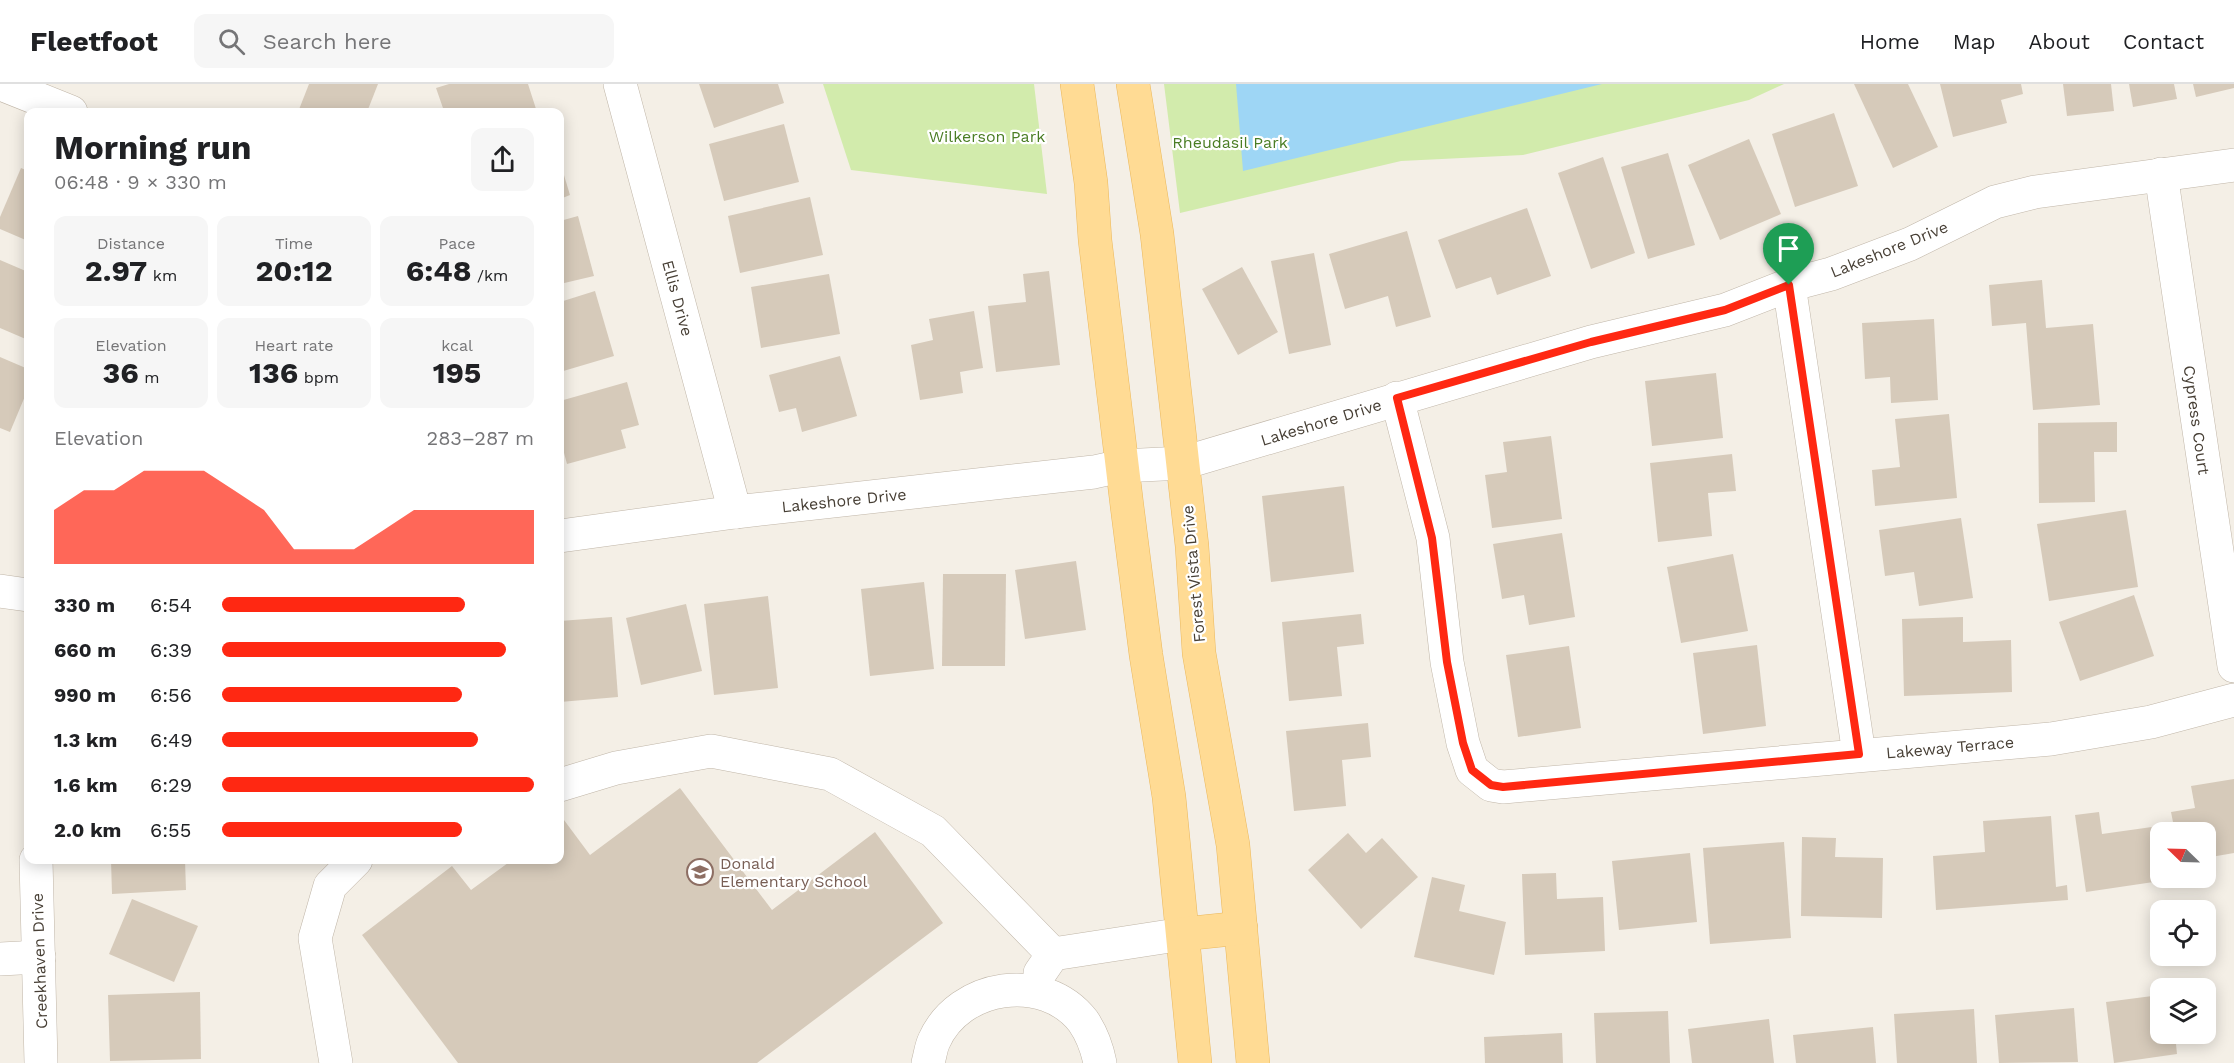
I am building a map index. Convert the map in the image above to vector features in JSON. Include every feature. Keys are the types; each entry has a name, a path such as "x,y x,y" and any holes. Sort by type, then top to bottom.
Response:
{"main road":[{"path":"1077,84 1091,183 1095,240 1121,466 1146,655 1169,797 1195,1063"},
{"name":"Forest Vista Drive","path":"1133,84 1157,234 1192,546 1199,653 1233,845 1252,1063"},
{"path":"1183,934 1240,928"}],"street":[{"path":"1,84 60,108"},
{"name":"Ellis Drive","path":"620,84 735,512"},
{"name":"Lakeshore Drive","path":"564,535 735,512 1094,472 1121,466 1183,463 1591,342 1725,310 1789,285 1831,274 1910,244 1995,202 2035,192 2234,165"},
{"name":"Cypress Court","path":"2161,174 2234,666"},
{"path":"1789,285 1859,754"},
{"name":"Lakeway Terrace","path":"1397,398 1434,547 1447,662 1463,743 1472,770 1491,785 1503,787 1859,754 2051,739 2151,722 2234,700"},
{"path":"0,591 24,594"},
{"path":"564,784 616,768 711,751 830,774 933,831 1053,954"},
{"name":"Creekhaven Drive","path":"36,864 42,1063"},
{"path":"336,1063 315,938 330,886 352,864"},
{"path":"1028,990 1053,954 1183,934"},
{"path":"0,959 39,957"},
{"path":"928,1063 934,1041 950,1016 975,998 1004,989 1028,990 1062,1002 1082,1021 1096,1045 1100,1063"}],"green space":[{"name":"Wilkerson Park","path":"823,84 1034,84 1047,194 851,170"},
{"name":"Rheudasil Park","path":"1164,84 1784,84 1749,100 1523,155 1401,161 1180,213"}],"water":[{"path":"1236,84 1602,84 1243,171"}],"building":[{"path":"309,84 378,84 369,108 300,108"},
{"path":"449,84 528,84 536,108 443,108 436,88"},
{"path":"699,84 778,84 784,103 714,128"},
{"path":"1854,84 1908,84 1938,147 1893,168"},
{"path":"1940,84 2021,84 2023,94 2001,100 2007,123 1953,137"},
{"path":"2063,84 2111,84 2114,111 2067,116"},
{"path":"2129,84 2174,84 2177,99 2133,107"},
{"path":"2193,84 2234,84 2234,88 2196,97"},
{"path":"1834,113 1858,186 1795,207 1772,134"},
{"path":"784,124 799,182 724,201 709,144"},
{"path":"1749,139 1781,214 1720,240 1688,165"},
{"path":"1668,153 1695,245 1648,259 1621,167"},
{"path":"1603,157 1635,253 1591,269 1558,173"},
{"path":"21,168 24,169 24,239 0,229 0,217"},
{"path":"564,175 570,195 564,197"},
{"path":"810,197 823,255 740,273 728,216"},
{"path":"1527,208 1551,276 1497,295 1491,277 1456,289 1438,240"},
{"path":"578,216 594,276 564,283 564,220"},
{"path":"1407,231 1431,317 1396,327 1388,296 1345,309 1329,254"},
{"path":"1314,253 1331,345 1289,354 1271,261"},
{"path":"0,260 24,270 24,338 0,328"},
{"path":"1242,267 1278,332 1238,355 1202,289"},
{"path":"1049,271 1060,365 996,372 988,306 1026,302 1023,274"},
{"path":"829,274 840,334 761,348 751,287"},
{"path":"2042,280 2046,328 2093,324 2100,405 2033,410 2026,323 1992,326 1989,285"},
{"path":"595,291 614,356 564,371 564,301"},
{"path":"974,311 983,368 960,372 963,393 920,400 911,345 933,340 929,319"},
{"path":"1934,319 1938,400 1891,403 1890,377 1865,379 1862,323"},
{"path":"840,356 857,416 802,432 796,408 779,412 769,375"},
{"path":"0,357 24,367 24,399 10,432 0,428"},
{"path":"1716,373 1723,438 1652,446 1645,381"},
{"path":"627,382 639,425 621,430 626,448 567,464 564,453 564,400"},
{"path":"1949,414 1957,498 1875,506 1872,470 1900,467 1895,419"},
{"path":"2117,422 2117,452 2094,452 2095,502 2039,503 2038,423"},
{"path":"1551,436 1562,519 1492,528 1485,475 1507,472 1503,442"},
{"path":"1732,454 1736,491 1708,493 1712,536 1658,542 1650,463"},
{"path":"1344,486 1354,572 1271,582 1262,496"},
{"path":"2126,510 2138,587 2049,601 2037,524"},
{"path":"1961,518 1973,598 1919,606 1914,572 1885,576 1879,530"},
{"path":"1562,533 1575,617 1529,625 1524,595 1502,599 1493,544"},
{"path":"1733,554 1748,631 1681,643 1667,567"},
{"path":"1076,561 1086,630 1025,639 1015,570"},
{"path":"943,574 1006,574 1005,666 942,666"},
{"path":"924,582 934,669 870,676 861,589"},
{"path":"2134,595 2154,656 2080,681 2059,622"},
{"path":"768,596 778,688 714,695 704,604"},
{"path":"686,604 702,671 641,685 626,618"},
{"path":"1361,614 1364,644 1337,647 1342,696 1289,701 1282,622"},
{"path":"612,617 618,697 564,702 564,621"},
{"path":"1963,617 1963,642 2011,640 2012,692 1904,696 1902,619"},
{"path":"1757,645 1766,726 1703,734 1693,653"},
{"path":"1569,646 1581,728 1518,737 1506,655"},
{"path":"1368,723 1371,757 1342,760 1346,806 1294,811 1286,731"},
{"path":"2234,779 2234,853 2216,856 2216,822 2173,822 2171,812 2195,808 2191,786"},
{"path":"680,788 772,910 875,832 943,923 757,1063 458,1063 362,935 452,866 471,890 507,864 564,864 564,820 590,855"},
{"path":"2099,812 2102,834 2150,827 2150,883 2086,892 2075,815"},
{"path":"2051,816 2056,887 2067,885 2068,900 1936,910 1933,856 1985,852 1983,821"},
{"path":"1348,833 1366,853 1382,838 1418,877 1361,929 1308,870"},
{"path":"1802,837 1836,838 1835,857 1883,858 1882,918 1801,916"},
{"path":"1784,842 1791,938 1710,944 1703,848"},
{"path":"1690,853 1697,922 1619,930 1612,861"},
{"path":"111,864 185,864 186,890 112,894"},
{"path":"1556,873 1557,899 1603,897 1605,951 1525,955 1522,874"},
{"path":"1432,877 1465,885 1459,911 1506,922 1494,975 1414,957"},
{"path":"132,899 198,926 174,982 109,954"},
{"path":"200,992 201,1059 110,1061 108,995"},
{"path":"2150,996 2150,1044 2176,1044 2177,1054 2114,1063 2106,1002"},
{"path":"2074,1008 2078,1062 1999,1063 1995,1015"},
{"path":"1974,1009 1977,1063 1897,1063 1894,1014"},
{"path":"1668,1011 1670,1063 1596,1063 1594,1013"},
{"path":"1769,1019 1774,1063 1692,1063 1688,1029"},
{"path":"1873,1027 1876,1063 1796,1063 1793,1035"},
{"path":"1562,1033 1563,1063 1485,1063 1484,1037"}],"place":[{"name":"Donald Elementary School","path":"700,872"}],"route":[{"path":"1789,285 1813,458 1859,754 1503,787 1491,785 1472,770 1463,743 1447,662 1437,563 1397,398 1591,342 1725,310 1789,285"}]}
